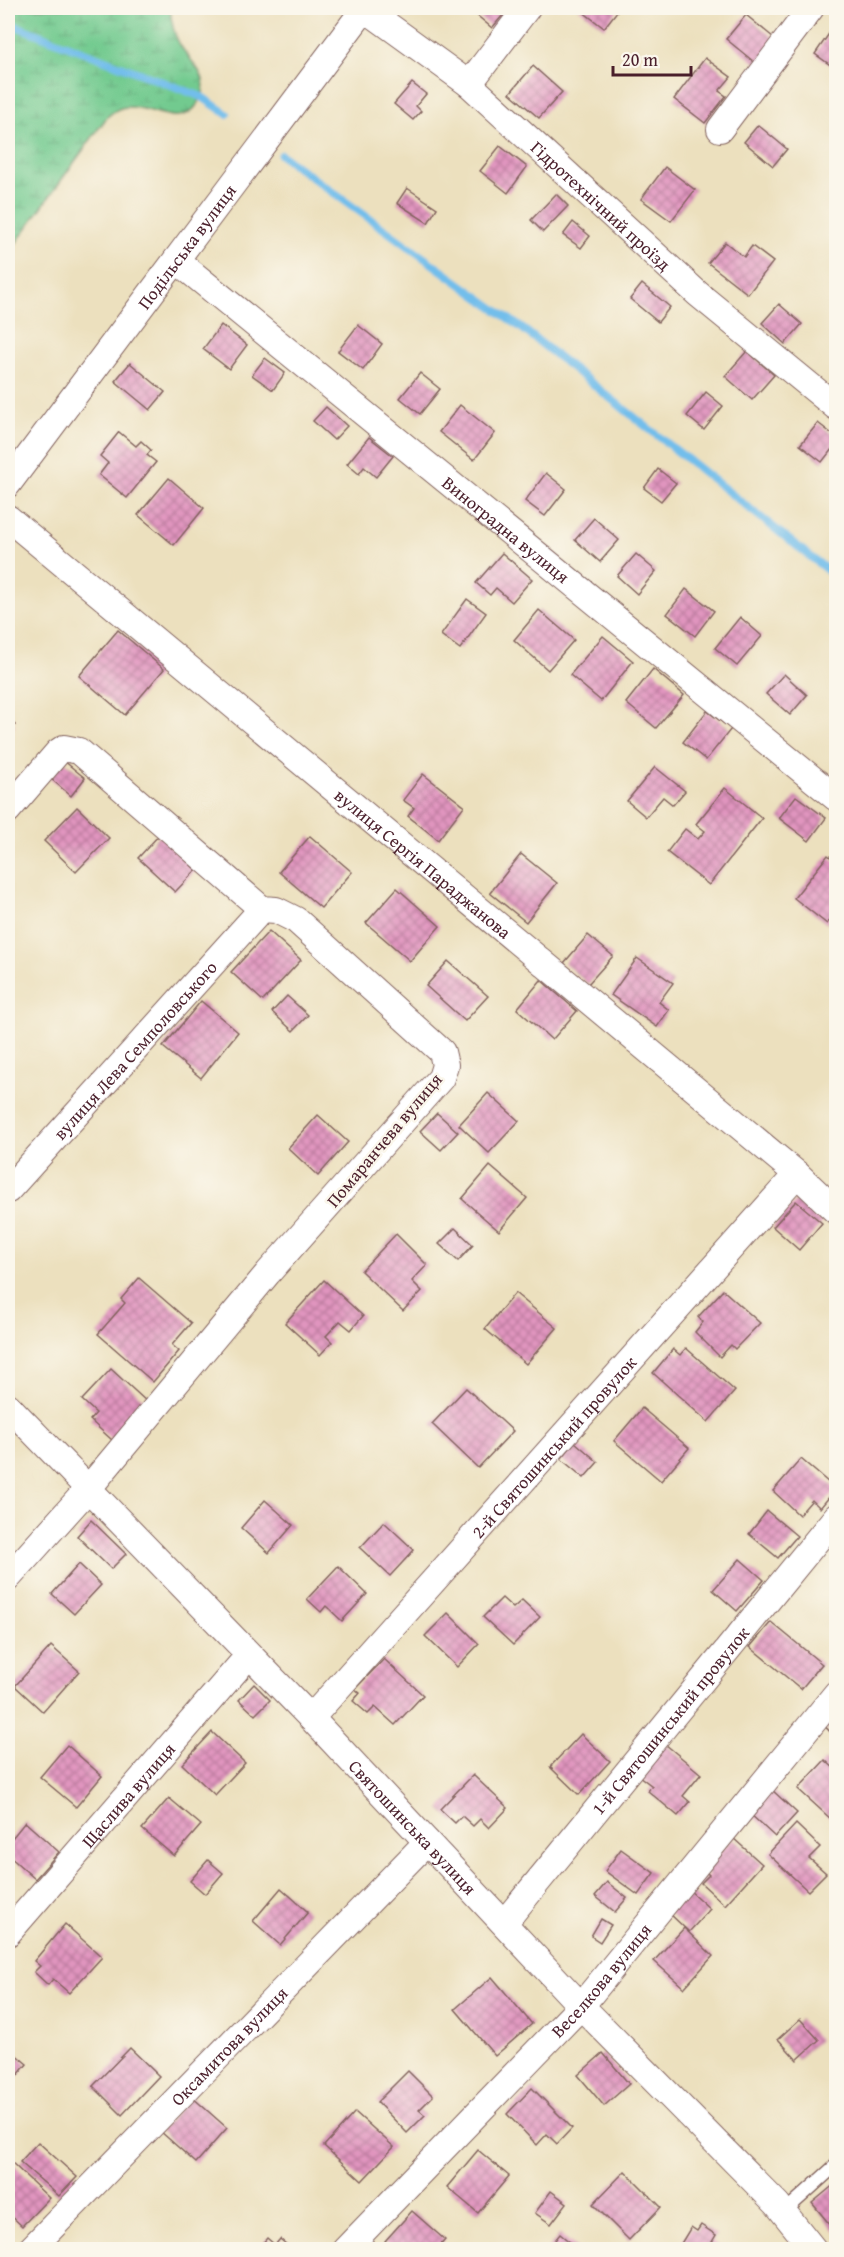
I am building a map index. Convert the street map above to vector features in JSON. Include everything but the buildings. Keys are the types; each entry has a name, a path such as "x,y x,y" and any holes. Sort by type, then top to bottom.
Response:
{"street":[{"name":"Гідротехнічний проїзд","path":"364,8 469,84 698,294 837,407"},
{"name":"Подільська вулиця","path":"8,484 364,8"},
{"path":"469,84 527,8"},
{"path":"720,129 812,8"},
{"name":"Виноградна вулиця","path":"176,260 837,798"},
{"name":"вулиця Сергія Параджанова","path":"8,518 797,1174 837,1211"},
{"name":"Помаранчева вулиця","path":"8,810 58,752 64,748 80,751 262,909 276,910 296,920 442,1052 445,1065 441,1078 268,1273 88,1489 8,1578"},
{"name":"вулиця Лева Семполовського","path":"8,1190 262,909"},
{"name":"2-й Святошинський провулок","path":"311,1718 797,1174"},
{"name":"Святошинська вулиця","path":"8,1406 311,1718 581,2007 784,2212 814,2250"},
{"name":"1-й Святошинський провулок","path":"504,1923 837,1517"},
{"name":"Щаслива вулиця","path":"8,1933 249,1655"},
{"name":"Веселкова вулиця","path":"345,2250 581,2007 837,1694"},
{"name":"Оксамитова вулиця","path":"30,2250 427,1842"}],"lane":[{"path":"784,2212 837,2165"}],"green space":[{"path":"8,8 170,8 177,39 200,72 204,87 197,105 182,116 164,115 136,107 127,107 107,117 8,254"}],"waterway":[{"path":"8,23 202,97 227,114"},
{"path":"281,155 523,329 836,577"}]}
